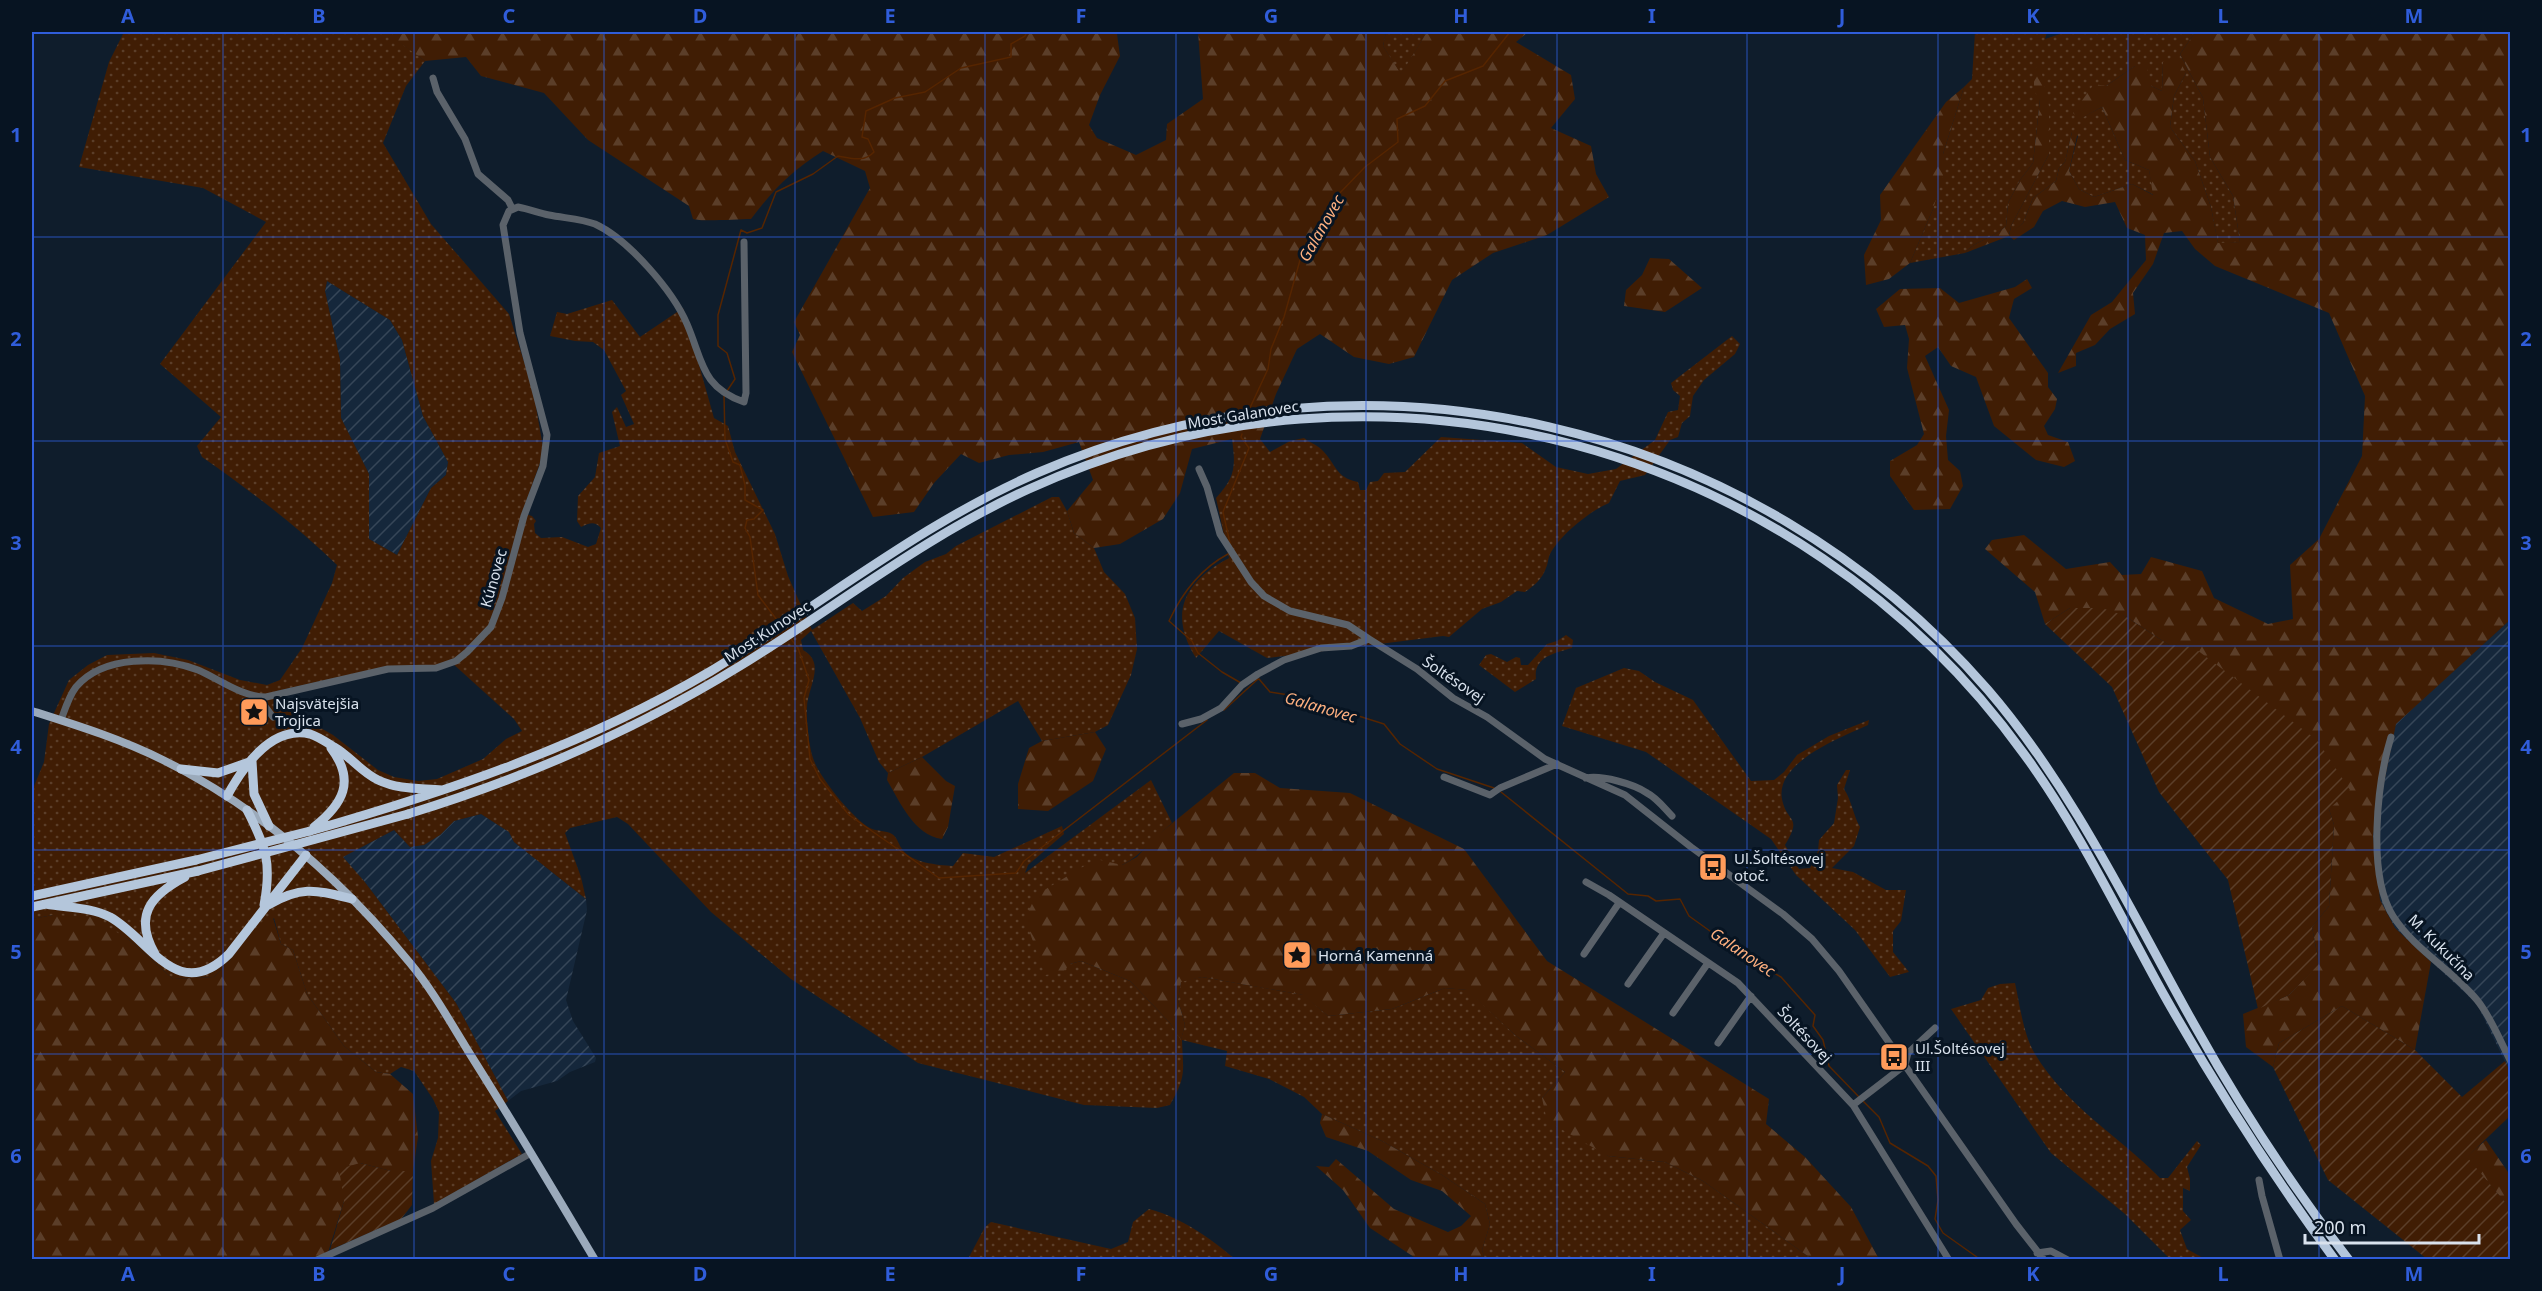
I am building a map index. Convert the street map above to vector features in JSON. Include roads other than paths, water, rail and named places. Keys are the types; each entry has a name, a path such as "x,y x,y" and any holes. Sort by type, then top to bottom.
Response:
{"highway":[{"name":"Most Galanovec","path":"856,577 932,528 981,500 1045,470 1098,450 1172,429 1265,412 1313,407 1432,408 1508,418 1587,436 1676,466 1763,508 1848,562 1881,586 1936,635 1986,688 2058,784 2093,842 2226,1080 2283,1168 2349,1260"},
{"name":"Most Galanovec","path":"862,585 923,546 990,508 1044,482 1099,461 1174,440 1266,423 1316,418 1394,417 1467,422 1580,445 1669,475 1758,518 1844,572 1928,642 1979,696 2023,752 2065,814 2164,996 2216,1084 2335,1260"},
{"name":"Most Kunovec","path":"32,896 196,860 310,831 447,790 575,741 680,689 856,577"},
{"name":"Most Kunovec","path":"198,871 408,814 486,789 560,759 627,729 686,698 773,645 862,585"},
{"path":"227,796 252,761 271,742 286,735 308,734 329,745 366,773 385,783 406,788 447,790"},
{"path":"310,831 334,810 344,791 342,765 329,745"},
{"path":"181,769 218,773 252,761"},
{"path":"252,761 254,794 269,826"},
{"path":"247,810 261,837 268,858 269,875 264,908"},
{"path":"46,904 86,909 104,914 121,925 172,968 182,972 197,972 209,969 229,954 306,855"},
{"path":"158,958 146,934 146,919 150,905 165,888 198,871"},
{"path":"32,907 198,871"},
{"path":"264,908 290,893 306,890 324,891 352,899"}],"main road":[{"path":"32,711 112,738 181,769 227,796 306,855 352,899 411,964 433,994 595,1260"}],"street":[{"path":"433,78 437,92 465,139 473,166 478,174 508,200 512,208 524,208 595,224 638,254 651,268 687,322 701,366 713,385 729,397 744,402 746,393 744,242"},
{"name":"Kúnovec","path":"258,697 275,696 388,669 436,668 456,661 491,627 500,606 524,516 543,466 547,435 520,333 505,239 503,225 505,216 512,208"},
{"path":"1199,470 1207,487 1220,534 1251,582 1264,596 1290,611 1348,625 1369,639"},
{"path":"1182,724 1201,719 1221,708 1242,685 1284,660 1321,648 1351,646 1369,639"},
{"name":"Šoltésovej","path":"1369,639 1417,669 1453,698 1487,717 1545,759 1625,795 1691,847 1783,914 1812,939 1839,970 2044,1260"},
{"path":"62,720 69,699 84,679 108,666 133,662 164,662 189,667 258,697 273,717"},
{"name":"M. Kukučína","path":"2391,737 2383,763 2379,806 2378,834 2384,897 2401,926 2476,1000 2511,1060"},
{"path":"1444,777 1490,795 1557,764"},
{"name":"Šoltésovej","path":"1586,778 1596,776 1607,778 1647,793 1672,816"},
{"name":"Šoltésovej","path":"1586,882 1738,983 1751,996 1853,1106 1949,1260"},
{"path":"1584,954 1619,903"},
{"path":"1628,984 1664,933"},
{"path":"1673,1013 1708,963"},
{"path":"1718,1043 1751,996"},
{"path":"1853,1106 1905,1065 1908,1053 1935,1028"},
{"path":"317,1260 433,1208 531,1154"},
{"path":"2259,1179 2280,1260"},
{"path":"2037,1253 2051,1251 2068,1260"}],"waterway":[{"path":"727,391 735,379 727,353 718,346 718,315 741,230 747,233 762,228 776,192 813,174 838,156 861,159 874,152 868,139 862,137 866,111 895,98 925,92 961,68 1011,57 1011,44 1025,36 1027,32"},
{"name":"Galanovec","path":"1248,412 1268,369 1271,349 1284,317 1302,253 1316,236 1335,198 1365,167 1398,142 1397,119 1425,106 1445,81 1483,66 1510,32"},
{"path":"724,395 725,439 733,462 740,465 745,485 745,500 763,510 754,519 747,520 745,528 750,537 758,595 780,624"},
{"name":"Galanovec","path":"1230,543 1223,512 1249,448 1241,437 1242,434"},
{"name":"Galanovec","path":"1228,554 1200,574 1180,601 1169,621 1192,641 1198,653 1222,672 1241,683"},
{"path":"791,639 798,648 809,680 804,698 810,759 820,779 849,815 939,878 1016,873 1024,861 1207,720"},
{"path":"1224,710 1258,679"},
{"name":"Galanovec","path":"1254,680 1259,679 1270,692 1295,696 1384,724 1400,744 1437,769 1494,788"},
{"name":"Galanovec","path":"1501,792 1628,894 1648,896 1656,901 1680,899 1689,916 1749,959 1781,977 1815,1015 1813,1026 1823,1040 1829,1066 1860,1098"},
{"name":"Galanovec","path":"1863,1101 1879,1117 1890,1143 1928,1166 1936,1176 1938,1200 1935,1219 1943,1233 1981,1260"}],"place":[{"name":"Najsvätejšia Trojica","path":"254,712"},
{"name":"Ul.Šoltésovej otoč.","path":"1713,867"},
{"name":"Horná Kamenná","path":"1297,955"},
{"name":"Ul.Šoltésovej III","path":"1894,1057"}]}
